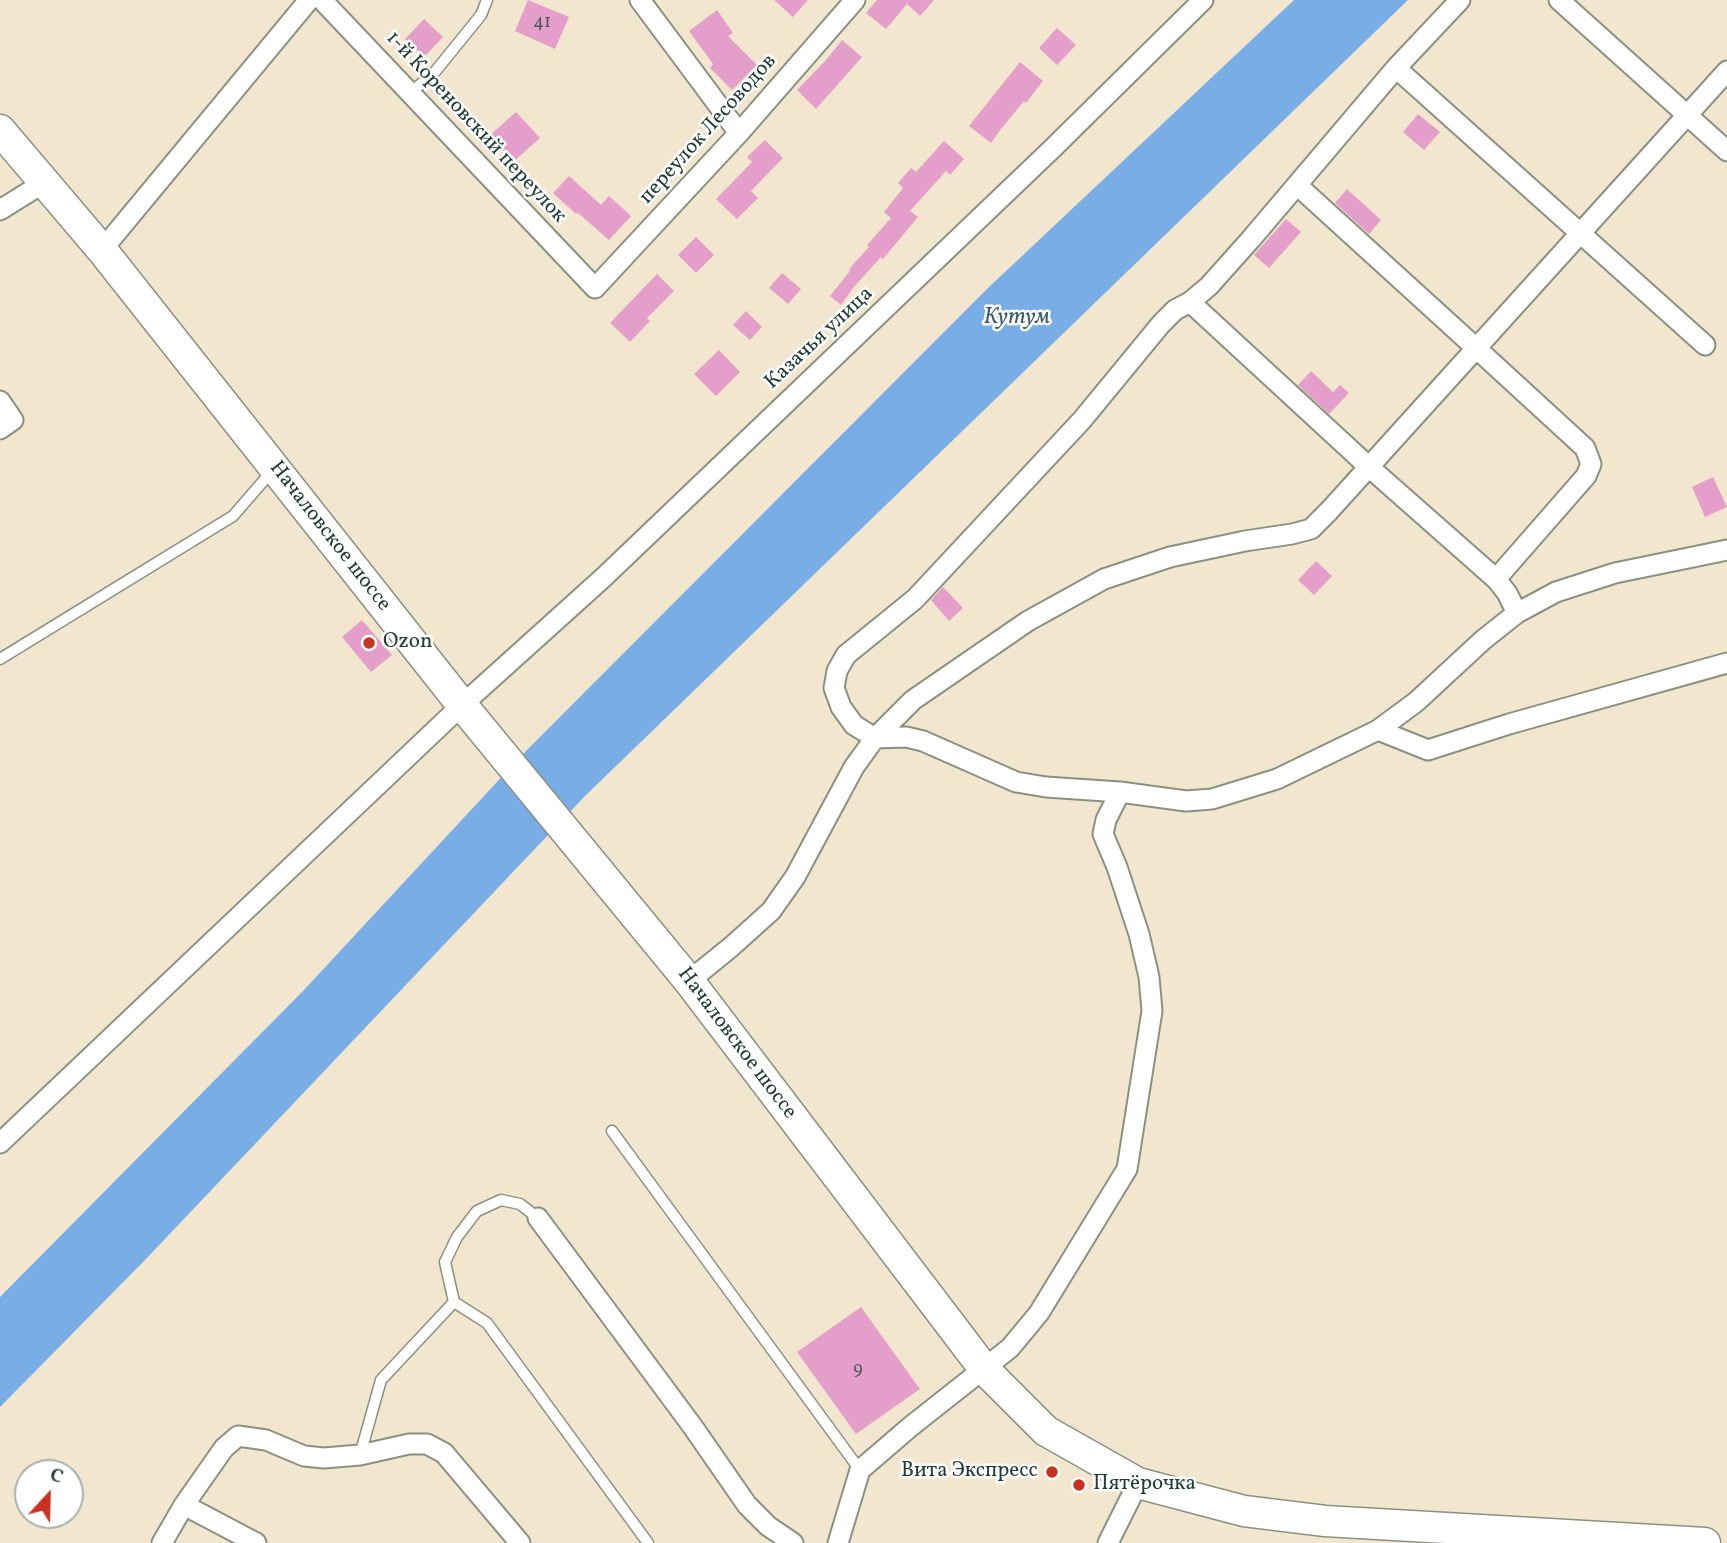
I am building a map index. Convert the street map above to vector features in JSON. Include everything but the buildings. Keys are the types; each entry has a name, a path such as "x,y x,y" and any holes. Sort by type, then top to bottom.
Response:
{"main road":[{"name":"Началовское шоссе","path":"0,130 102,250 462,705 689,981 985,1370 1046,1431 1138,1483 1244,1511 1406,1530 1705,1543"}],"street":[{"path":"102,250 309,0"},
{"name":"1-й Кореновский переулок","path":"322,0 595,288"},
{"path":"640,0 739,133"},
{"name":"переулок Лесоводов","path":"595,288 739,133 855,0"},
{"name":"Казачья улица","path":"0,1143 462,705 604,577 1044,157 1203,0"},
{"path":"1460,0 1396,68 1209,286 1190,302 1175,310 1161,324 1082,420 915,599 846,655 837,671 834,688 841,707 855,725 875,738 906,737 923,741 1016,782 1186,801 1212,799 1277,779 1378,730 1416,702 1483,640 1517,613 1556,592 1615,573 1727,550"},
{"path":"1559,0 1727,151"},
{"path":"1396,68 1705,345"},
{"path":"689,981 771,911 794,877 854,767 875,738 913,700 1028,621 1104,579 1170,557 1311,529 1727,71"},
{"path":"0,210 45,182"},
{"path":"1297,186 1585,449 1591,464 1586,476 1496,579"},
{"path":"1190,302 1369,467 1496,579 1517,613"},
{"path":"0,401 13,420 0,429"},
{"path":"1378,730 1428,750 1508,724 1727,663"},
{"path":"838,1543 860,1470 1010,1348 1038,1313 1127,1169 1152,1011 1149,977 1139,934 1103,834 1106,820 1120,792"},
{"path":"538,1218 693,1427 747,1505 768,1526 793,1543"},
{"path":"162,1543 184,1505 224,1448 239,1436 266,1440 304,1457 324,1458 360,1455 410,1444 427,1444 444,1453 520,1543"},
{"path":"1108,1543 1138,1483"},
{"path":"184,1505 256,1543"}],"lane":[{"path":"410,93 434,73 481,15 487,0"},
{"path":"0,659 233,516 275,468"},
{"path":"612,1131 860,1470"},
{"path":"538,1218 520,1204 501,1200 477,1212 457,1237 445,1262 454,1302 487,1323 648,1543"},
{"path":"360,1455 381,1380 454,1302"}],"water":[{"name":"Кутум","path":"1294,0 1408,0 585,796 145,1260 0,1407 0,1297 304,990 521,756 988,288"}],"place":[{"name":"Ozon","path":"369,643"},
{"name":"Вита Экспресс","path":"1052,1472"},
{"name":"Пятёрочка","path":"1079,1485"}]}
